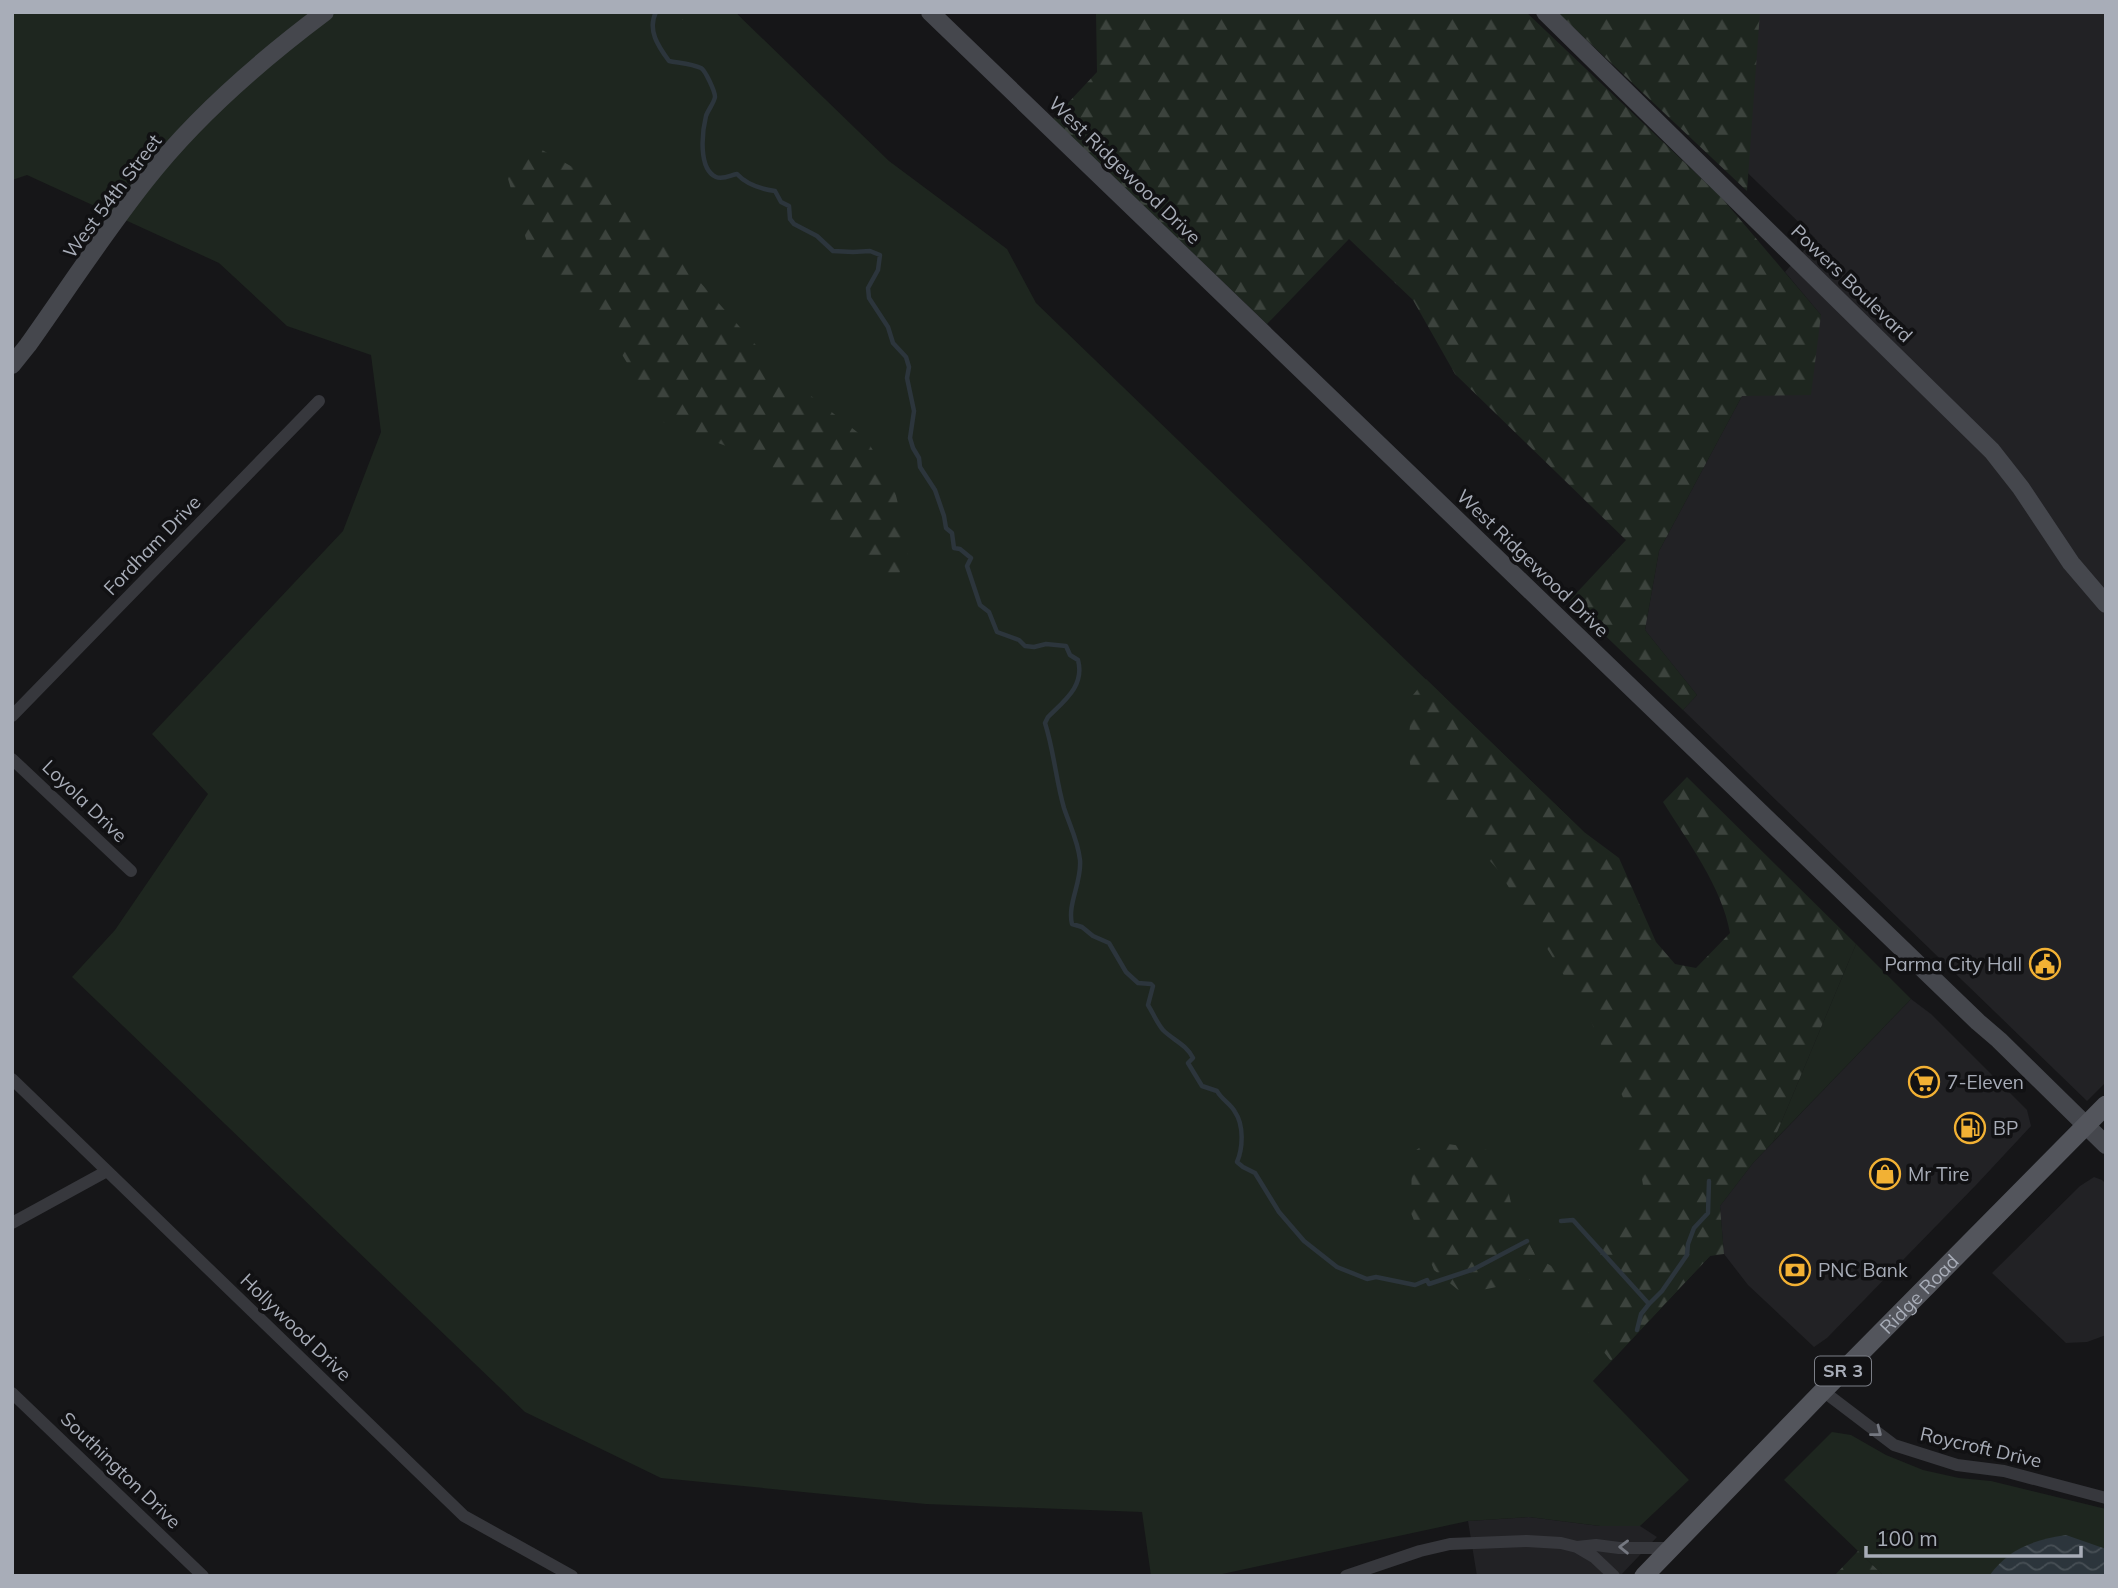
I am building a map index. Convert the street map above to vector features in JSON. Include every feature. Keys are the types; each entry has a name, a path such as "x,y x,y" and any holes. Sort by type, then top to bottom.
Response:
{"main road":[{"name":"West 54th Street","path":"12,365 146,178 234,87 325,12"},
{"name":"West Ridgewood Drive","path":"930,12 2106,1145"},
{"name":"Powers Boulevard","path":"1545,12 1992,451 2021,488 2071,563 2106,604"},
{"name":"Ridge Road","path":"1644,1576 2106,1105"}],"street":[{"name":"Fordham Drive","path":"12,716 318,401"},
{"name":"Loyola Drive","path":"12,759 131,871"},
{"name":"Hollywood Drive","path":"12,1079 464,1516 572,1576"},
{"path":"12,1223 107,1171"},
{"name":"Roycroft Drive","path":"1823,1391 1894,1445 1956,1465 2004,1471 2106,1498"},
{"name":"Southington Drive","path":"12,1393 203,1576"},
{"path":"1346,1576 1420,1551 1450,1544 1527,1541 1577,1547 1594,1557 1614,1576"},
{"path":"1577,1547 1596,1545 1672,1548"}],"shaded area":[{"path":"1581,12 2106,12 2106,1082 2087,1101 1683,710 1697,695 1645,630 1659,551 1742,396 1821,315 1785,272 1815,238"},
{"path":"1911,999 1931,1014 2027,1110 2031,1126 1827,1338 1814,1347 1748,1285 1724,1254 1720,1206 1753,1163"},
{"path":"2094,1177 2106,1184 2106,1335 2087,1342 2066,1343 1992,1273 2080,1186"},
{"path":"1529,1517 1600,1526 1640,1526 1657,1537 1620,1576 1477,1576 1468,1521"}],"green space":[{"path":"12,12 735,12 889,161 1007,249 1036,303 1584,832 1710,1256 1593,1381 1689,1480 1640,1526 1600,1526 1529,1517 1468,1521 1213,1576 1151,1576 1142,1512 926,1504 661,1478 525,1412 72,977 115,930 208,794 152,734 343,531 381,432 371,355 287,326 219,263 27,175 12,180"},
{"path":"650,12 735,12 742,19 676,20"},
{"path":"1096,12 1526,12 1721,197 1821,315 1811,395 1742,396 1659,551 1645,630 1697,695 1683,710 1569,601 1626,540 1455,374 1413,300 1349,239 1267,324 1053,119 1097,72"},
{"path":"1557,12 1760,12 1747,191"},
{"path":"526,141 635,202 675,254 778,370 866,439 893,483 909,550 891,593 747,454 663,422 598,315 529,249 506,172"},
{"path":"1426,679 1584,832 1619,858 1656,942 1675,964 1696,968 1730,933 1712,882 1663,802 1687,777 1856,944 1773,1142 1720,1206 1724,1254 1710,1256 1611,1361 1562,1299 1534,1279 1463,1294 1434,1270 1411,1213 1412,1153 1429,1141 1493,1151 1504,1172 1511,1203 1536,1257 1560,1271 1585,1264 1621,1229 1643,1185 1632,1119 1588,1014 1498,870 1411,771 1408,746 1413,695"},
{"path":"1856,944 1911,999 1773,1142"},
{"path":"1832,1432 1851,1435 1886,1455 1923,1470 1959,1478 1991,1481 2106,1509 2106,1576 1884,1576 1784,1480"},
{"path":"1858,1551 1884,1576 1834,1576"}],"water":[{"path":"2066,1535 2106,1549 2106,1576 1989,1576 2005,1558 2023,1547"}],"waterway":[{"path":"656,12 653,31 669,61 701,68 713,90 715,97 706,116 703,131 704,158 710,173 721,178 737,174 754,186 775,191 781,202 789,206 790,219 794,224 817,236 833,251 870,251 880,255 878,270 868,288 869,298 888,327 893,343 906,357 914,411 910,438 920,467 935,490 946,528 952,533 954,548 960,549 971,558 967,566 980,605 989,612 997,632 1019,640 1025,646 1066,646 1070,655 1078,660 1079,678 1076,685 1045,723 1061,798 1080,860 1071,909 1072,924 1109,943 1126,972 1138,983 1153,986 1148,1005 1159,1024 1190,1053 1193,1058 1188,1063 1202,1086 1217,1091 1238,1117 1242,1137 1237,1162 1255,1173 1279,1212 1304,1241 1337,1267 1367,1279 1376,1277 1415,1285 1427,1280 1429,1284 1474,1269 1527,1241"},
{"path":"1649,1304 1662,1291 1687,1255 1694,1228 1708,1213 1709,1181"},
{"path":"1561,1221 1573,1220 1649,1304 1641,1314 1637,1330"}],"place":[{"name":"Parma City Hall","path":"2045,964"},
{"name":"7-Eleven","path":"1924,1082"},
{"name":"BP","path":"1970,1128"},
{"name":"Mr Tire","path":"1885,1174"},
{"name":"PNC Bank","path":"1795,1270"}]}
